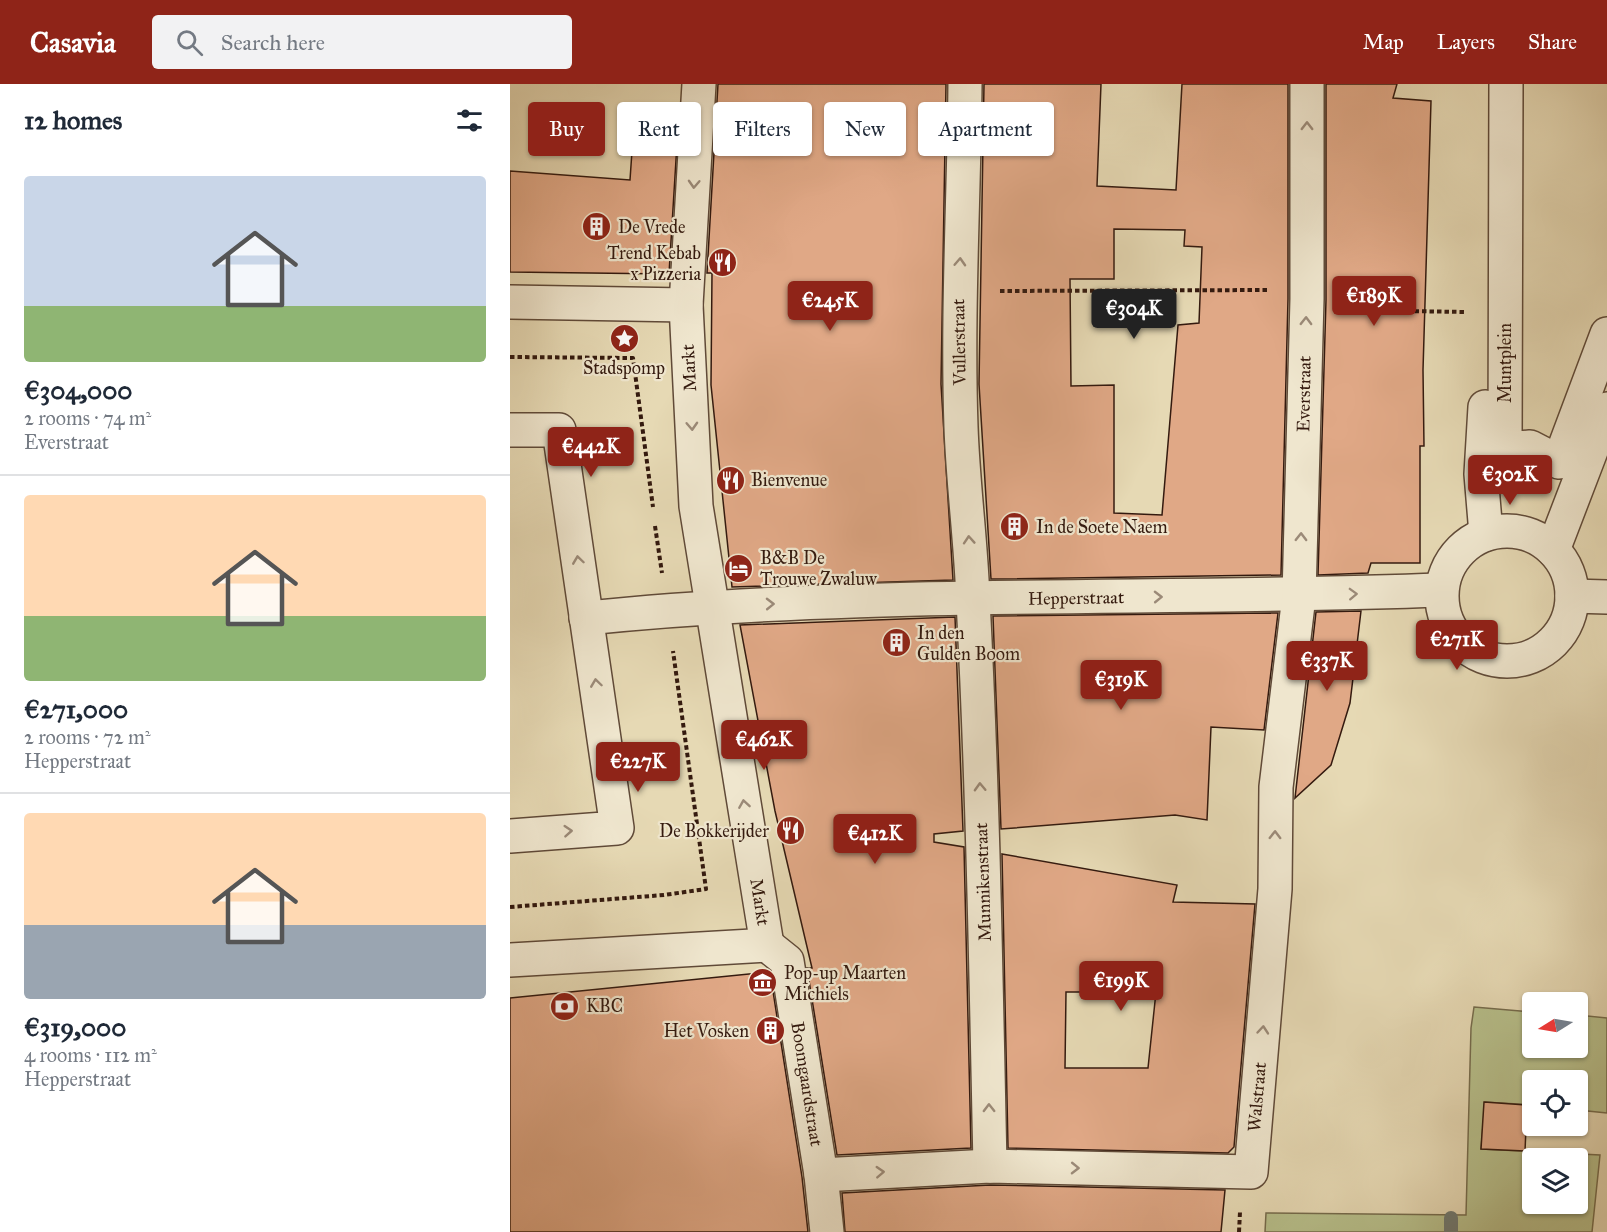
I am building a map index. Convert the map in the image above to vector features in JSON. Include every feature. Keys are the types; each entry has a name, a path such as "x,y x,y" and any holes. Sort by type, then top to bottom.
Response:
{"street":[{"name":"Markt","path":"510,960 767,945 696,506 687,305 699,84"},
{"name":"Vullerstraat","path":"965,84 964,177 958,291 961,428 973,599"},
{"name":"Everstraat","path":"1299,596 1307,299 1307,84"},
{"path":"1486,534 1481,474 1490,313 1488,84"},
{"name":"Muntplein","path":"1506,84 1505,449 1530,447 1559,462 1607,334"},
{"path":"510,302 687,305"},
{"path":"1553,550 1607,409"},
{"path":"510,430 559,430 617,828 510,836"},
{"path":"1514,531 1535,537 1553,550 1568,572 1572,596 1566,622 1552,643 1539,653 1513,662 1486,658 1463,645 1447,624 1441,590 1446,572 1455,556 1469,542 1486,534 1514,531"},
{"name":"Hepperstraat","path":"711,606 973,599 1299,596 1441,590"},
{"name":"Walstraat","path":"822,1175 990,1166 1251,1172 1275,889 1276,787 1299,596"},
{"path":"1572,596 1607,597"},
{"name":"Munnikenstraat","path":"973,599 983,856 990,1166"},
{"path":"586,618 711,606"},
{"name":"Boomgaardstraat","path":"767,945 787,961 822,1175 827,1232"}],"path":[{"path":"958,291 1282,290 1328,310 1490,313"},
{"path":"1239,1232 1240,1218"}],"green space":[{"path":"1474,1007 1522,1011 1522,1058 1588,1058 1588,1016 1607,1018 1607,1113 1588,1111 1588,1070 1522,1070 1522,1104 1485,1102 1481,1149 1522,1151 1522,1214 1588,1214 1588,1154 1600,1155 1592,1232 1265,1232 1266,1213 1466,1215 1471,1028"}],"building":[{"path":"718,84 946,84 946,102 918,102 918,156 945,156 941,384 953,580 732,587 711,385 712,273 707,273 714,156 812,156 812,102 717,102"},
{"path":"984,84 1101,84 1097,186 1176,190 1182,84 1288,84 1288,299 1281,575 991,579 979,384 983,156 1054,156 1054,102 984,102","holes":["1114,229 1185,230 1184,246 1202,247 1199,323 1178,325 1162,515 1114,513 1114,385 1071,386 1070,279 1114,279"]},
{"path":"1326,84 1397,84 1393,98 1431,101 1423,370 1424,446 1420,446 1420,563 1371,563 1368,573 1318,575 1326,300"},
{"path":"632,156 676,156 669,274 510,272 510,171 630,180"},
{"path":"1361,611 1350,703 1331,765 1295,798 1316,612"},
{"path":"1278,613 1264,730 1211,727 1207,820 1175,815 1001,829 993,616"},
{"path":"955,617 963,831 934,834 934,842 964,847 971,1148 837,1155 807,968 812,968 775,811 740,625"},
{"path":"1002,854 1177,885 1173,902 1255,904 1234,1147 1228,1153 1008,1148","holes":["1066,992 1156,992 1148,1068 1065,1068"]},
{"path":"770,972 802,1177 808,1232 510,1232 510,998"},
{"path":"1484,1102 1522,1105 1522,1136 1526,1136 1525,1148 1522,1148 1522,1151 1481,1149"},
{"path":"990,1185 1225,1190 1221,1232 845,1232 842,1193"}],"waterway":[{"path":"1451,1218 1451,1232"}],"place":[{"name":"De Vrede","path":"597,227"},
{"name":"Trend Kebab x Pizzeria","path":"722,263"},
{"name":"Stadspomp","path":"624,339"},
{"name":"Bienvenue","path":"730,480"},
{"name":"In de Soete Naem","path":"1015,527"},
{"name":"B&B De Trouwe Zwaluw","path":"739,568"},
{"name":"In den Gulden Boom","path":"896,643"},
{"name":"De Bokkerijder","path":"790,831"},
{"name":"Pop-up Maarten Michiels","path":"763,983"},
{"name":"KBC","path":"565,1006"},
{"name":"Het Vosken","path":"770,1031"}]}
